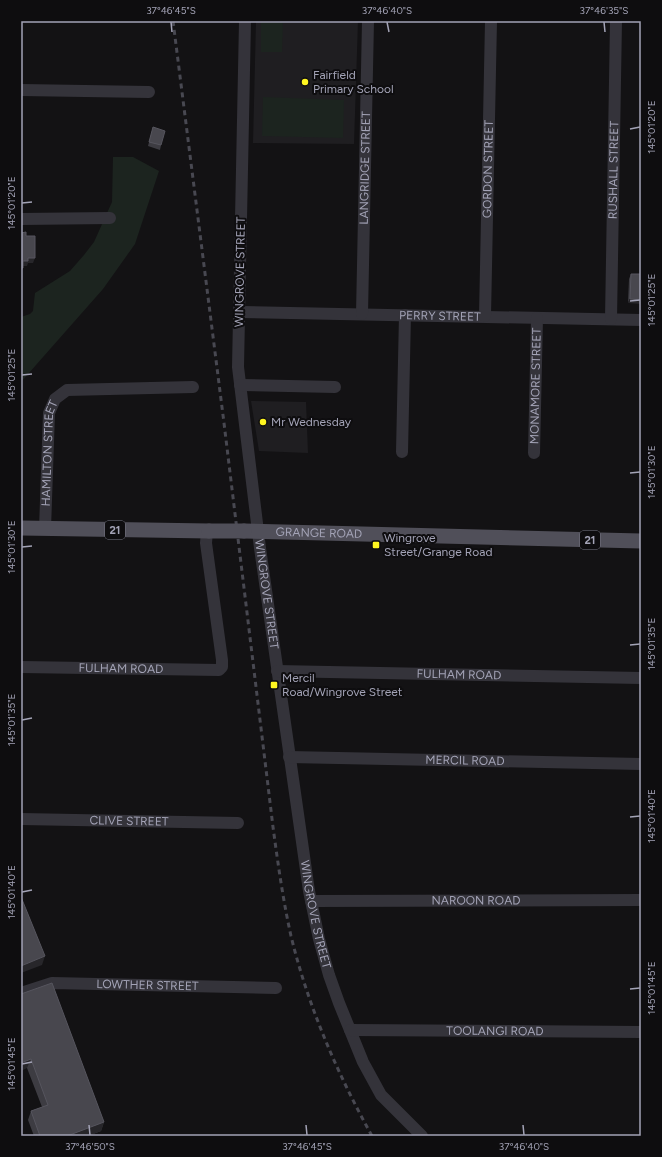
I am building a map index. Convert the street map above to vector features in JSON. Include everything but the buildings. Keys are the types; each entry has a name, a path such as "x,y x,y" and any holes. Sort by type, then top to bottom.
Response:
{"main road":[{"name":"GRANGE ROAD","path":"21,528 641,541"}],"street":[{"name":"WINGROVE STREET","path":"245,21 238,367 251,532 277,672 311,901 319,939 329,975 363,1062 382,1095 422,1136"},
{"name":"LANGRIDGE STREET","path":"362,314 368,21"},
{"name":"GORDON STREET","path":"485,316 492,21"},
{"name":"RUSHALL STREET","path":"611,319 616,21"},
{"path":"21,90 149,92"},
{"path":"21,219 110,218"},
{"name":"PERRY STREET","path":"239,312 641,320"},
{"path":"402,452 405,315"},
{"name":"MONAMORE STREET","path":"534,453 537,318"},
{"path":"240,385 335,387"},
{"name":"HAMILTON STREET","path":"45,529 48,413 55,399 67,390 193,387"},
{"name":"FULHAM ROAD","path":"21,667 216,671 221,668 222,660 206,543 208,531"},
{"name":"FULHAM ROAD","path":"277,672 641,678"},
{"name":"MERCIL ROAD","path":"289,756 641,764"},
{"name":"CLIVE STREET","path":"21,818 238,823"},
{"name":"NAROON ROAD","path":"311,901 641,900"},
{"name":"LOWTHER STREET","path":"21,994 52,983 276,988"},
{"name":"TOOLANGI ROAD","path":"350,1030 641,1032"}],"shaded area":[{"name":"Fairfield Primary School","path":"256,21 358,21 354,144 253,143"},
{"path":"261,21 283,21 282,52 261,52"},
{"path":"263,97 344,100 343,138 262,136"},
{"path":"113,157 133,157 159,171 135,244 103,289 21,382 21,317 30,314 33,311 35,293 70,271 94,242 112,202"},
{"path":"251,401 306,402 308,453 259,451"}],"railway":[{"path":"173,21 273,827 286,909 298,962 315,1013 335,1063 372,1136"}],"place":[{"name":"Fairfield Primary School","path":"305,82"},
{"name":"Mr Wednesday","path":"263,422"},
{"name":"Wingrove Street/Grange Road","path":"376,545"},
{"name":"Mercil Road/Wingrove Street","path":"274,685"}]}
